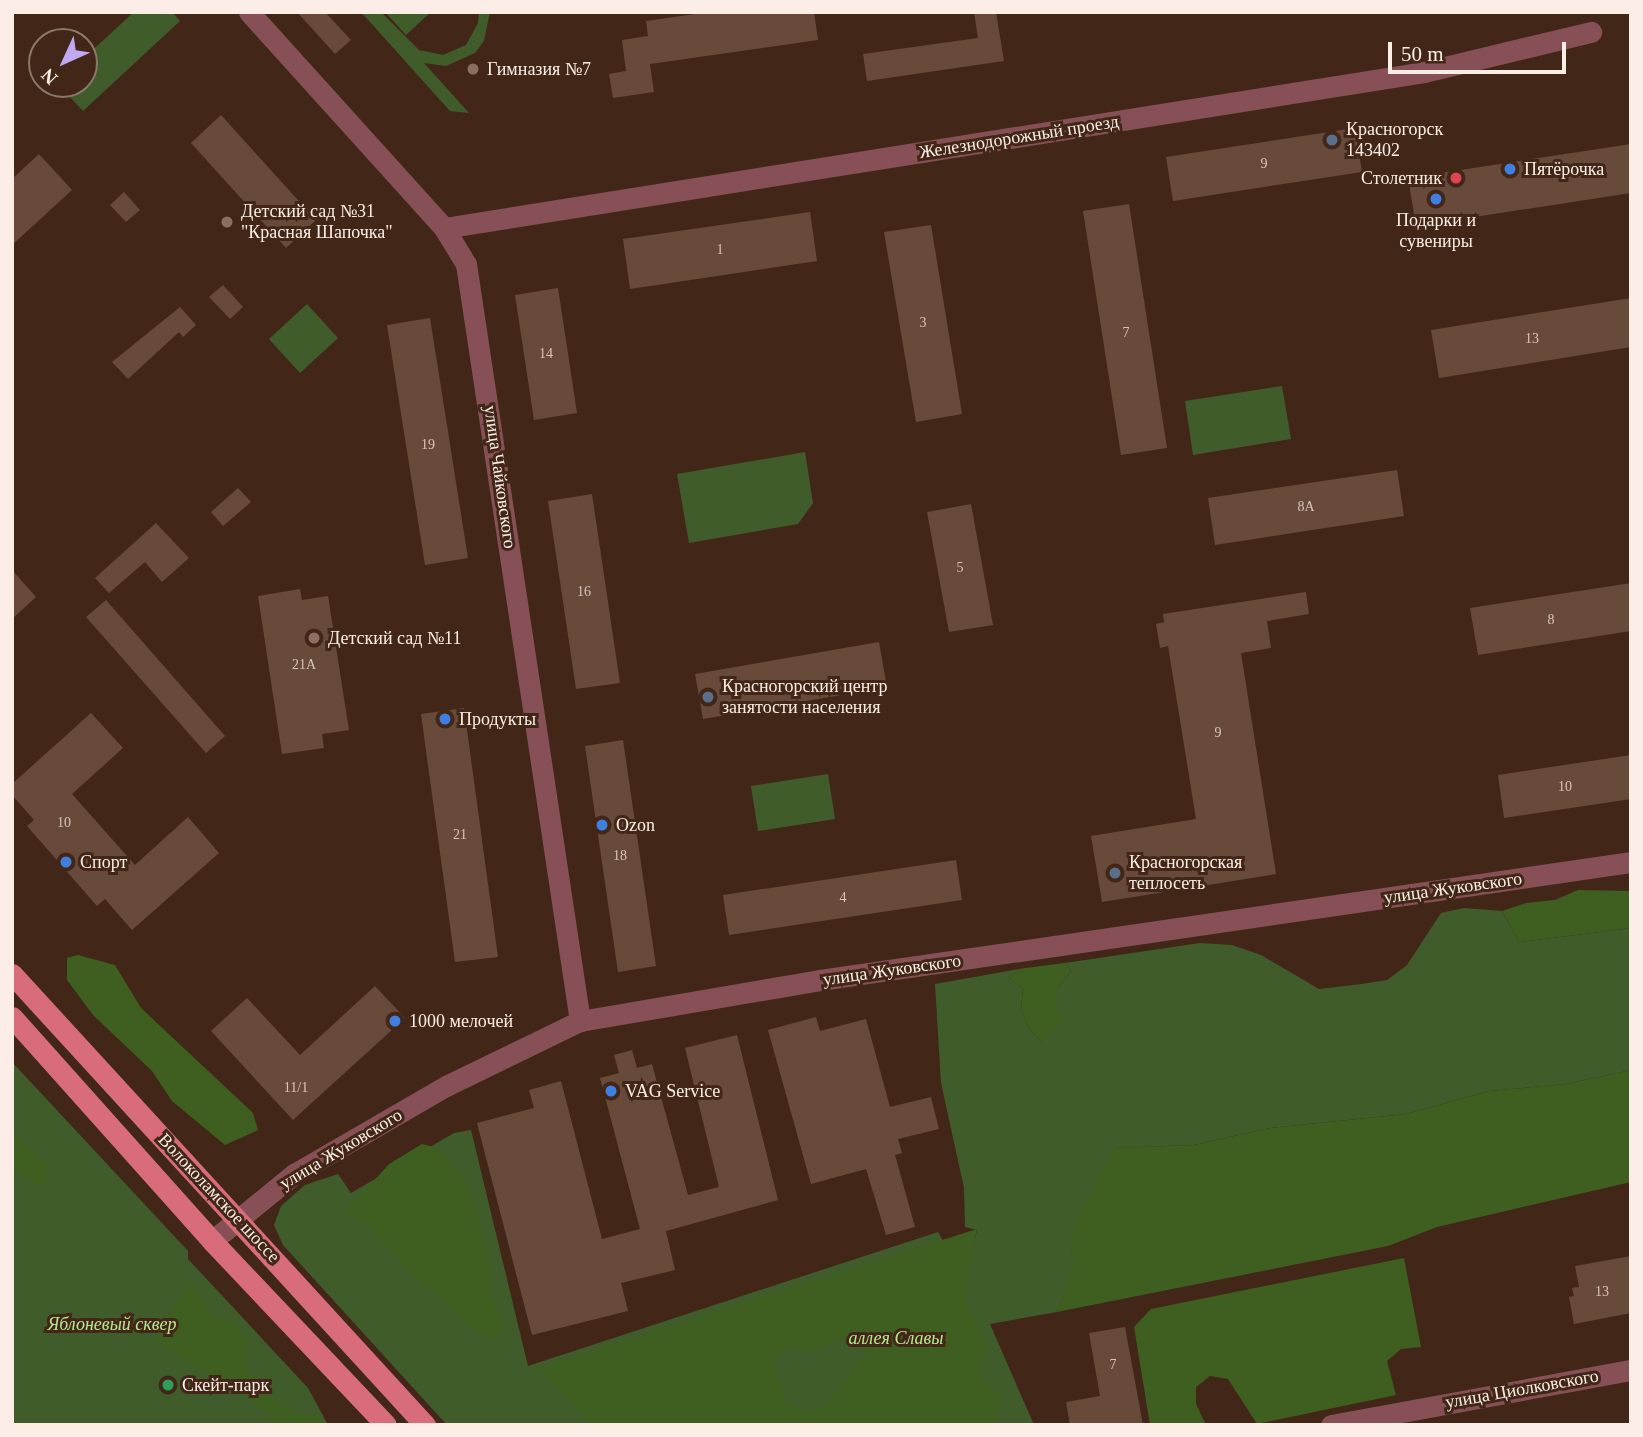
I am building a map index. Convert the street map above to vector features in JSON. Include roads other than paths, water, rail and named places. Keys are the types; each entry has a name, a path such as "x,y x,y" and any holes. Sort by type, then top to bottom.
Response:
{"main road":[{"name":"Волоколамское шоссе","path":"12,974 425,1425"},
{"name":"Волоколамское шоссе","path":"12,1017 212,1241 387,1425"}],"street":[{"name":"улица Чайковского","path":"249,12 460,248 471,282 580,1021"},
{"name":"Железнодорожный проезд","path":"444,228 1424,72 1591,32"},
{"name":"улица Жуковского","path":"212,1241 294,1174 446,1086 580,1021 820,980 1631,862"},
{"name":"улица Циолковского","path":"1331,1425 1631,1370"}],"place":[{"name":"Гимназия №7","path":"473,69"},
{"name":"Красногорск 143402","path":"1332,140"},
{"name":"Пятёрочка","path":"1510,169"},
{"name":"Столетник","path":"1456,178"},
{"name":"Подарки и сувениры","path":"1436,199"},
{"name":"Детский сад №31 \"Красная Шапочка\"","path":"227,222"},
{"name":"Детский сад №11","path":"314,638"},
{"name":"Красногорский центр занятости населения","path":"708,697"},
{"name":"Продукты","path":"445,719"},
{"name":"Ozon","path":"602,825"},
{"name":"Спорт","path":"66,862"},
{"name":"Красногорская теплосеть","path":"1115,873"},
{"name":"1000 мелочей","path":"395,1021"},
{"name":"VAG Service","path":"611,1091"},
{"name":"Скейт-парк","path":"168,1385"}],"park label":[{"name":"Яблоневый сквер","path":"112,1324"},
{"name":"аллея Славы","path":"896,1338"}]}
